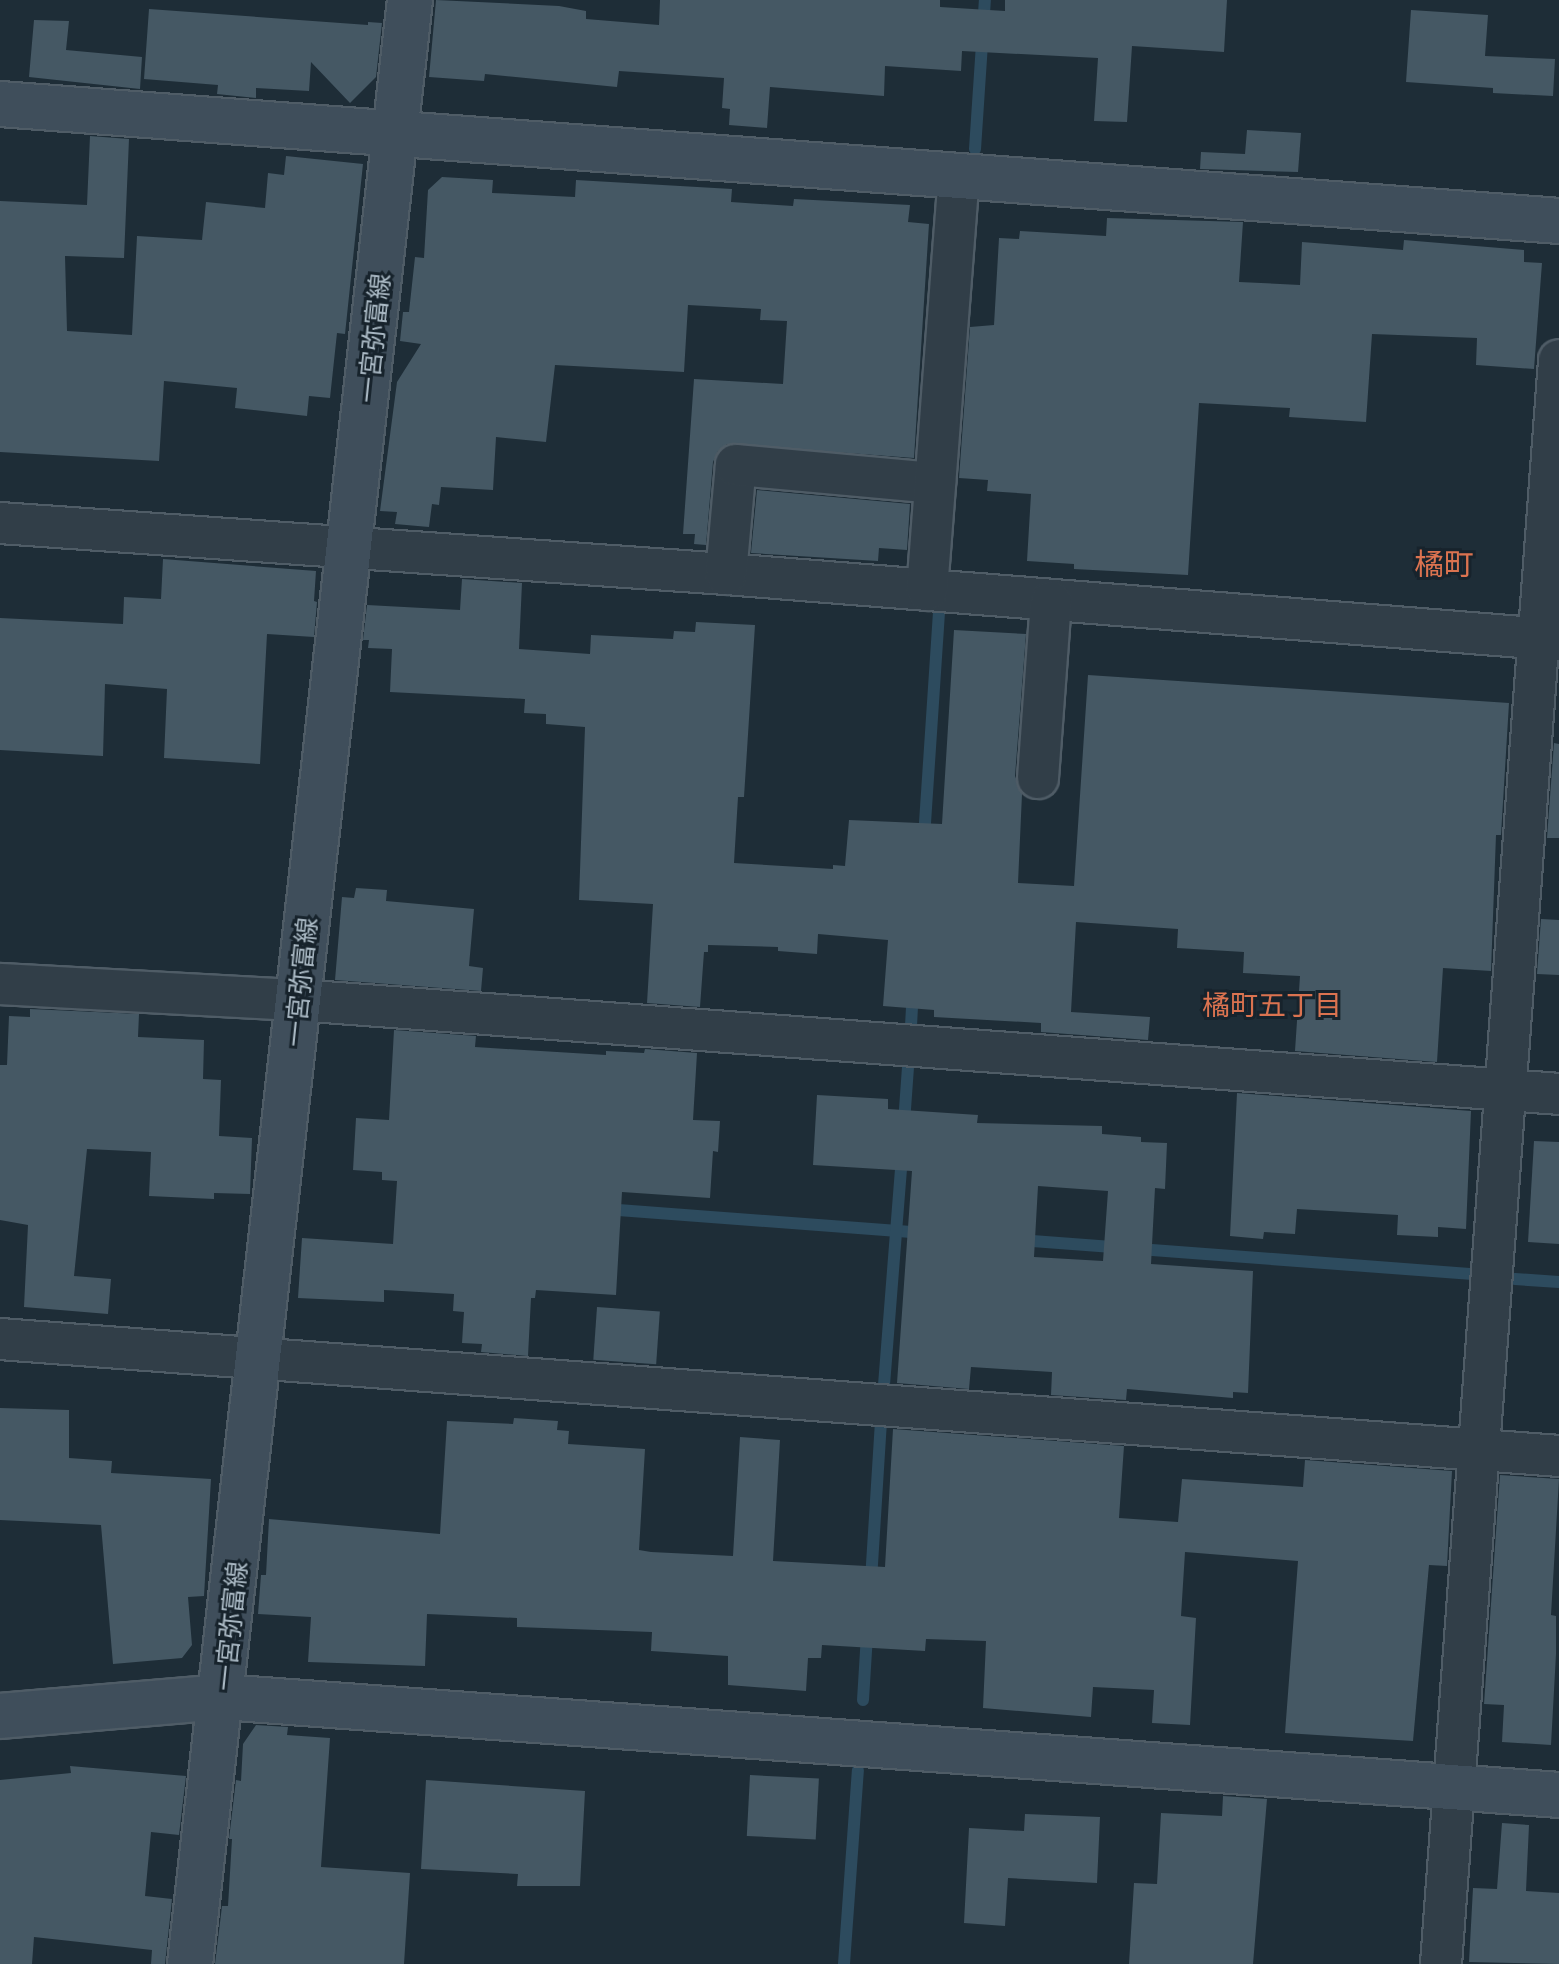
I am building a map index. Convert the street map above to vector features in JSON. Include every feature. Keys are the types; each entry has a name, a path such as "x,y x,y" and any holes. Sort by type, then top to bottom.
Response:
{"street":[{"name":"一宮弥富線","path":"190,1964 410,0"},
{"path":"0,104 1559,221"},
{"path":"927,590 959,176"},
{"path":"1441,1964 1503,1090 1548,639 1559,360"},
{"path":"726,574 736,465 935,483"},
{"path":"0,523 726,574 1548,639"},
{"path":"1038,778 1051,601"},
{"path":"0,984 298,1000 1559,1094"},
{"path":"0,1339 259,1361 1559,1456"},
{"path":"0,1716 222,1697 1559,1795"}],"building":[{"path":"436,0 559,6 586,11 586,19 659,25 660,0 940,0 940,7 1005,11 1005,0 1227,0 1224,52 1132,46 1127,122 1094,121 1098,58 962,51 961,71 885,66 884,96 770,87 767,128 729,125 730,109 722,108 724,78 619,71 617,87 485,74 484,81 429,77"},
{"path":"149,9 368,25 368,22 382,23 376,77 350,103 311,62 309,91 256,88 256,98 217,94 218,85 144,79"},
{"path":"1411,10 1488,15 1485,56 1555,59 1553,96 1493,93 1493,88 1406,82"},
{"path":"34,20 69,21 66,50 142,57 140,89 29,77"},
{"path":"1247,130 1301,133 1298,172 1200,169 1201,152 1245,154"},
{"path":"90,136 129,139 124,258 65,256 67,331 132,335 137,236 202,240 206,202 265,208 268,173 284,175 286,156 363,164 345,334 337,333 330,398 309,396 307,416 235,408 237,388 164,381 159,461 0,452 0,201 87,205"},
{"path":"442,177 493,180 492,193 575,197 576,180 732,189 731,202 793,206 794,199 910,205 908,222 929,224 914,458 727,444 718,451 713,462 706,545 694,544 695,534 683,534 694,379 783,384 787,321 760,320 761,309 688,305 684,372 555,365 546,442 496,437 493,490 441,487 439,505 432,504 429,527 395,524 397,512 380,511 397,382 421,344 400,341 403,312 409,312 415,257 424,258 428,190"},
{"path":"1107,218 1243,222 1239,282 1300,285 1302,242 1403,250 1404,240 1524,250 1524,262 1542,263 1534,369 1476,365 1477,338 1372,334 1366,422 1289,417 1290,408 1199,403 1188,575 1074,569 1074,564 1027,561 1031,494 987,491 988,480 959,478 970,327 994,325 999,238 1019,239 1020,231 1106,236"},
{"path":"757,490 910,504 907,550 879,548 878,561 751,553"},
{"path":"163,559 316,571 314,637 267,634 260,764 164,758 167,689 105,684 103,756 0,750 0,618 123,624 124,597 161,599"},
{"path":"462,579 522,583 519,649 590,654 591,635 673,639 674,631 695,632 696,622 755,625 744,797 738,797 734,863 833,869 833,865 845,866 849,820 942,824 954,630 1026,634 1015,776 1022,794 1018,883 1074,886 1088,675 1509,703 1501,835 1496,835 1491,971 1443,968 1437,1062 1295,1051 1300,976 1243,973 1244,952 1177,948 1178,929 1076,922 1071,1012 1150,1017 1148,1040 1041,1032 1041,1023 934,1017 934,1010 883,1006 888,940 818,934 817,954 778,951 778,947 708,945 708,952 704,952 700,1007 647,1003 653,904 579,900 585,727 546,724 546,714 524,713 525,699 390,692 392,649 368,648 369,640 363,640 367,605 460,610"},
{"path":"1554,743 1559,744 1559,838 1547,838"},
{"path":"356,888 387,890 386,901 474,909 469,966 483,968 481,991 335,980 342,897 354,898"},
{"path":"1541,919 1559,920 1559,975 1537,974"},
{"path":"30,1009 139,1014 138,1037 204,1040 203,1079 221,1080 219,1136 252,1138 250,1194 214,1193 214,1199 149,1196 151,1152 87,1149 74,1276 111,1279 108,1314 24,1307 28,1225 0,1220 0,1065 7,1065 9,1016 30,1017"},
{"path":"394,1030 476,1036 475,1047 606,1055 606,1051 644,1053 645,1049 697,1053 693,1120 720,1121 718,1152 713,1151 710,1198 622,1192 616,1295 536,1290 535,1298 531,1298 528,1356 481,1352 482,1344 462,1343 464,1312 453,1311 454,1294 384,1290 384,1302 298,1298 302,1238 393,1244 397,1181 382,1180 382,1172 353,1170 356,1118 389,1120"},
{"path":"1237,1093 1471,1111 1466,1229 1438,1227 1438,1237 1397,1235 1398,1215 1297,1209 1295,1234 1264,1232 1263,1239 1230,1236"},
{"path":"817,1095 888,1099 888,1109 978,1115 977,1123 1102,1126 1102,1134 1141,1137 1141,1142 1167,1143 1165,1189 1155,1188 1151,1264 1253,1271 1248,1393 1233,1392 1233,1398 1127,1389 1126,1400 1051,1395 1052,1372 971,1367 969,1389 897,1383 912,1171 813,1165","holes":["1038,1186 1108,1191 1103,1261 1034,1257"]},
{"path":"1534,1141 1559,1142 1559,1244 1528,1242"},
{"path":"597,1307 660,1311 656,1364 593,1360"},
{"path":"0,1408 69,1410 69,1458 112,1461 111,1473 211,1479 204,1596 188,1597 192,1645 182,1658 113,1664 101,1525 0,1520"},
{"path":"514,1418 558,1421 557,1430 569,1431 568,1444 645,1449 639,1550 651,1552 733,1556 740,1437 780,1440 773,1561 885,1567 893,1429 1124,1446 1119,1518 1178,1522 1182,1479 1303,1487 1305,1460 1452,1471 1447,1566 1429,1565 1413,1741 1285,1733 1298,1561 1185,1552 1181,1616 1196,1618 1190,1725 1152,1723 1154,1690 1093,1687 1091,1717 983,1708 986,1641 926,1639 925,1651 822,1645 821,1658 808,1658 806,1691 728,1685 728,1656 651,1651 652,1632 517,1627 517,1618 427,1614 425,1666 308,1662 311,1617 258,1614 261,1575 266,1575 269,1519 440,1534 447,1421 513,1424"},
{"path":"1500,1475 1559,1479 1551,1615 1556,1616 1556,1654 1551,1745 1502,1742 1504,1705 1484,1704"},
{"path":"256,1725 288,1727 287,1735 330,1738 321,1867 410,1873 404,1964 215,1964 222,1906 228,1906 232,1839 229,1839 236,1780 241,1781 243,1744"},
{"path":"70,1766 186,1776 179,1835 151,1832 145,1896 172,1899 165,1964 151,1964 152,1950 34,1937 32,1964 0,1964 0,1780 71,1773"},
{"path":"750,1775 819,1779 816,1840 747,1836"},
{"path":"426,1780 585,1791 580,1886 517,1886 518,1874 421,1869"},
{"path":"1223,1796 1267,1799 1253,1964 1129,1964 1134,1883 1157,1884 1161,1813 1222,1816"},
{"path":"1025,1814 1100,1817 1097,1883 1008,1878 1005,1926 964,1923 969,1828 1024,1831"},
{"path":"1502,1823 1529,1825 1526,1891 1559,1893 1559,1964 1469,1962 1473,1888 1497,1889"}],"waterway":[{"path":"975,149 985,0"},
{"path":"924,838 939,614"},
{"path":"911,1026 913,992"},
{"path":"904,1123 908,1067"},
{"path":"884,1385 902,1157"},
{"path":"605,1209 921,1233"},
{"path":"1019,1240 1473,1274"},
{"path":"1515,1279 1559,1282"},
{"path":"871,1580 881,1423"},
{"path":"863,1700 867,1634"},
{"path":"844,1964 858,1771"}],"district":[{"name":"橘町","path":"1444,563"},
{"name":"橘町五丁目","path":"1272,1004"}]}
